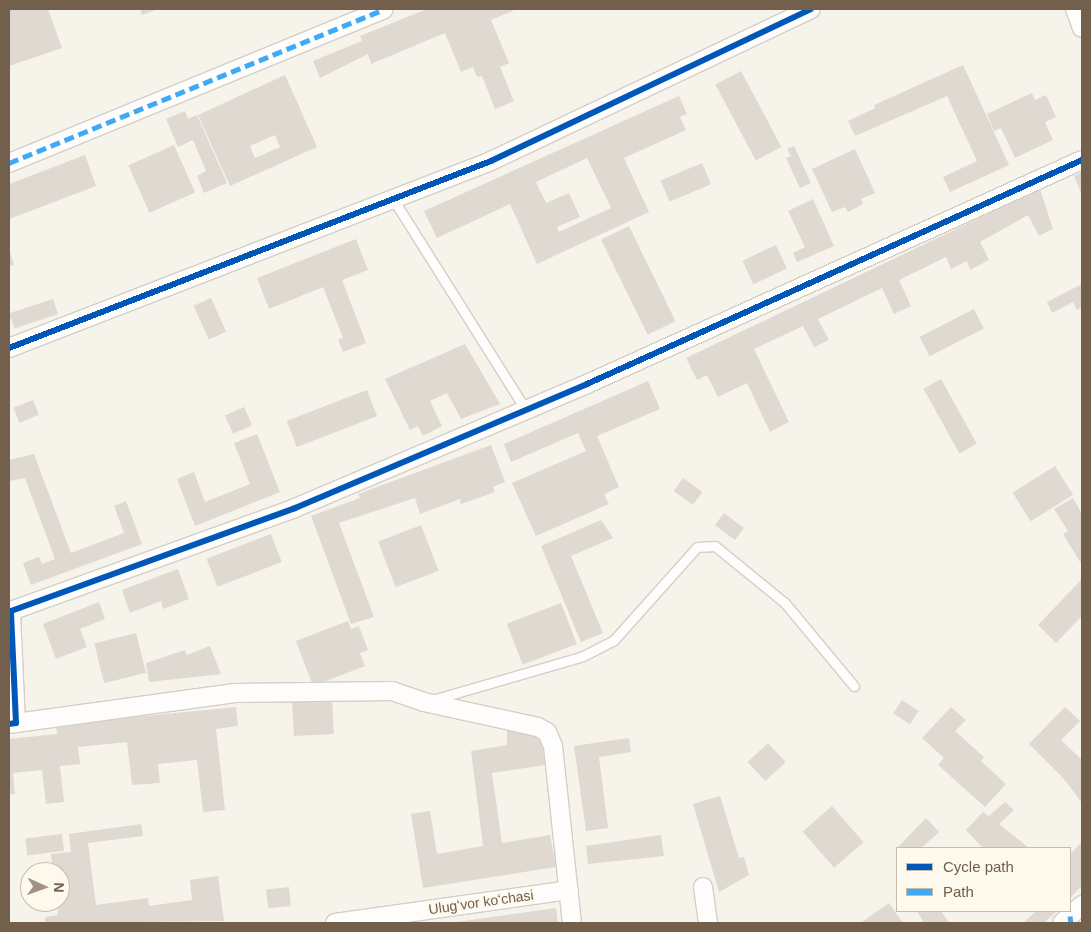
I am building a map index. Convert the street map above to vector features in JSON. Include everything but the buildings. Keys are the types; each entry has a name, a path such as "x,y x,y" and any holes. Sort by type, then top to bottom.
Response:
{"street":[{"path":"9,163 384,9"},
{"path":"9,348 491,161 811,9"},
{"path":"1075,9 1082,28"},
{"path":"572,923 553,746 546,732 424,702 392,691 235,693 12,723 11,611 295,508 526,410 1082,160"},
{"path":"703,887 708,923"},
{"name":"Ulugʻvor koʻchasi","path":"335,923 569,890"}],"lane":[{"path":"393,199 526,410"},
{"path":"424,702 583,656 613,640 697,547 706,546 715,546 785,602 854,686"}],"marked path":[{"path":"9,163 384,9"},
{"path":"1070,916 1071,923"}],"cycle path":[{"path":"9,348 491,161 811,9"},
{"path":"9,724 16,723 11,611 295,508 587,384 1082,160"}]}
